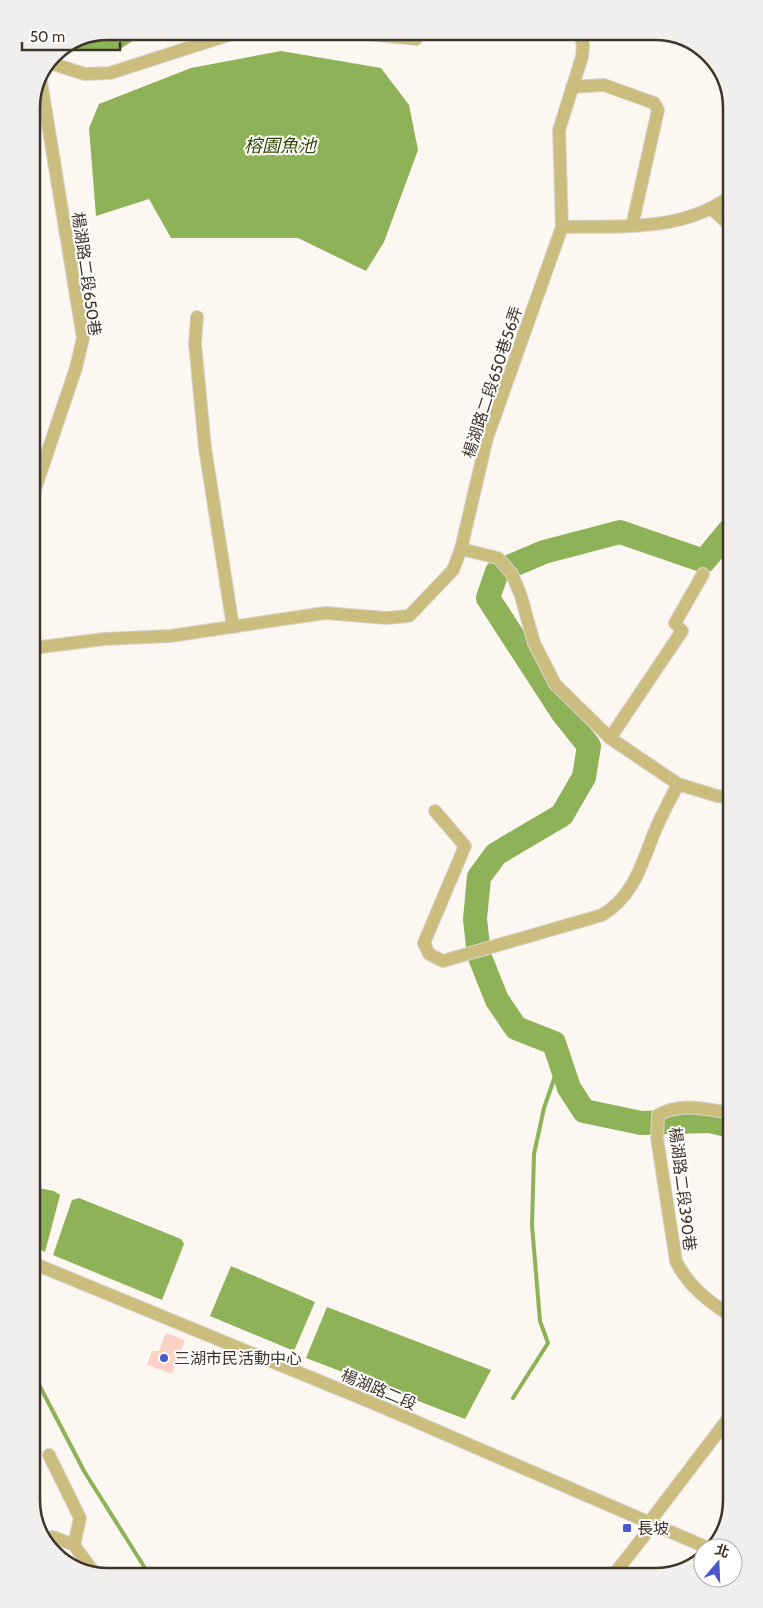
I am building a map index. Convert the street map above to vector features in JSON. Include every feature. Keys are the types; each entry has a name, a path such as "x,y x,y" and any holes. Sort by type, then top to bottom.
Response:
{"street":[{"path":"56,65 84,74 110,73 213,40"},
{"name":"楊湖路二段650巷56弄","path":"40,647 104,639 170,636 326,613 386,618 409,616 453,570 461,549 487,438 562,227 559,130 582,57 582,40"},
{"path":"572,87 604,85 654,103 658,110 632,226"},
{"name":"楊湖路二段650巷","path":"40,472 76,368 83,338 42,90"},
{"path":"562,227 659,225 712,209 723,201"},
{"path":"712,209 723,219"},
{"path":"197,317 195,343 205,448 233,627"},
{"path":"461,549 498,558 512,574 521,596 534,643 556,684 610,738 678,784 723,796"},
{"path":"610,738 682,631 675,622 703,574"},
{"path":"434,810 465,846 424,943 429,954 443,961 602,915 613,909 636,879 655,830 678,784"},
{"name":"楊湖路二段390巷","path":"723,1112 685,1107 665,1112 658,1116 658,1138 676,1261 683,1276 712,1304 723,1311"},
{"name":"楊湖路二段","path":"40,1266 498,1456 648,1524 693,1542"},
{"path":"619,1568 644,1536 648,1524 723,1427"},
{"path":"49,1455 80,1518 74,1545"},
{"path":"52,1538 74,1545 88,1565"}],"water":[{"path":"134,40 117,51 74,49 99,41"},
{"name":"榕園魚池","path":"281,51 381,68 409,105 418,150 384,242 366,271 298,238 171,238 149,199 96,216 89,128 99,104 191,68"},
{"path":"40,1188 54,1191 60,1195 45,1252 40,1250"},
{"path":"79,1198 181,1239 184,1244 162,1300 53,1255 72,1200"},
{"path":"231,1266 315,1302 294,1351 210,1316"},
{"path":"327,1307 491,1370 465,1419 306,1358"}],"building":[{"name":"三湖市民活動中心","path":"166,1333 185,1340 172,1374 147,1365 152,1351 159,1351"}],"waterway":[{"path":"723,538 704,561 620,532 544,552 497,572 488,598 562,712 589,746 584,777 562,815 496,854 479,877 475,919 479,955 497,1000 516,1028 554,1043 569,1088 584,1111 641,1123 710,1121 723,1124"},
{"path":"513,1398 548,1343 540,1321 532,1225 534,1154 544,1108 560,1062"},
{"path":"40,1387 84,1471 145,1568"}],"place":[{"name":"三湖市民活動中心","path":"164,1358"},
{"name":"長坡","path":"627,1528"}]}
